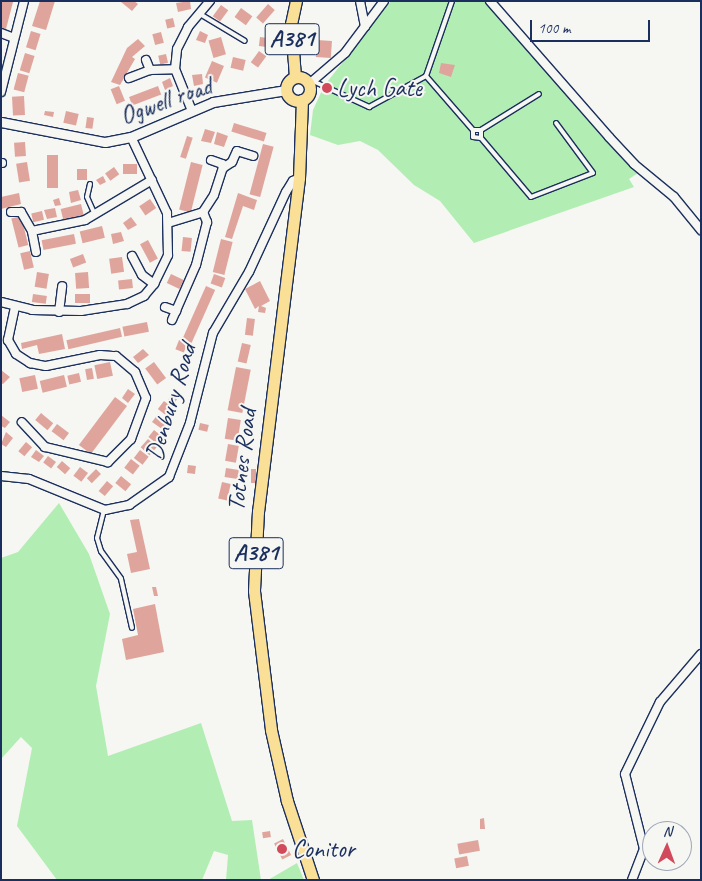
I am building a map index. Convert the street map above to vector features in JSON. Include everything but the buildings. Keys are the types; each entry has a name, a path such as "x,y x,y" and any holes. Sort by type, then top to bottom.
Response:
{"main road":[{"name":"A381","path":"295,77 291,24 296,1"},
{"name":"A381","path":"295,77 312,83 308,95 302,100 292,99 286,90 287,82 295,77"},
{"name":"Totnes Road","path":"302,100 299,178 258,511 254,591 271,730 287,802 313,880"}],"street":[{"path":"1,92 24,1"},
{"path":"192,111 176,69 179,41 210,1"},
{"path":"360,1 365,27"},
{"path":"312,83 345,53 384,1"},
{"path":"490,1 608,137 634,164 674,197 701,230"},
{"path":"1,33 14,38"},
{"path":"146,60 150,70"},
{"path":"129,78 150,70 176,69"},
{"name":"Ogwell road","path":"1,122 35,126 93,141 131,137 213,102 286,90"},
{"path":"1,302 15,307 60,312 127,304 144,296 154,284 168,256 168,223 162,196 131,137"},
{"path":"168,223 203,212 214,196 223,168 232,162 237,151 253,156"},
{"path":"211,160 222,164 223,168"},
{"name":"Denbury Road","path":"105,510 129,505 169,477 190,423 213,333 249,272 286,192 293,180 299,178"},
{"path":"32,231 95,215 152,180"},
{"path":"11,212 21,212 32,231 36,252"},
{"path":"172,320 196,265 207,227 203,212"},
{"path":"132,256 142,275 154,284"},
{"path":"60,312 62,286"},
{"path":"165,306 176,311"},
{"path":"15,307 8,340 16,354 30,363 46,366 100,355 116,356 135,372 146,398 131,439 108,462 45,447 22,422"},
{"path":"1,476 29,479 105,510"},
{"path":"632,880 644,849 626,774 660,702 701,654"}],"lane":[{"path":"312,83 369,107 426,76 452,1"},
{"path":"200,14 245,41"},
{"path":"426,76 473,130 473,137 481,138"},
{"path":"473,130 481,130 539,94"},
{"path":"481,130 481,138 531,197 593,172 556,123"},
{"path":"90,184 87,198 95,215"},
{"path":"105,510 97,538 101,551 121,578 132,628"}],"green space":[{"path":"391,1 487,1 638,173 629,179 634,187 474,243 440,201 414,185 378,150 360,141 338,145 310,135 313,110 324,86"},
{"path":"59,503 89,554 110,614 96,686 108,756 201,723 232,821 252,820 261,880 226,880 228,855 214,851 202,880 57,880 17,826 32,748 21,737 1,759 1,558 18,552"},
{"path":"297,863 304,880 268,880"}],"place":[{"name":"Lych Gate","path":"327,88"},
{"name":"Conitor","path":"282,849"}]}
